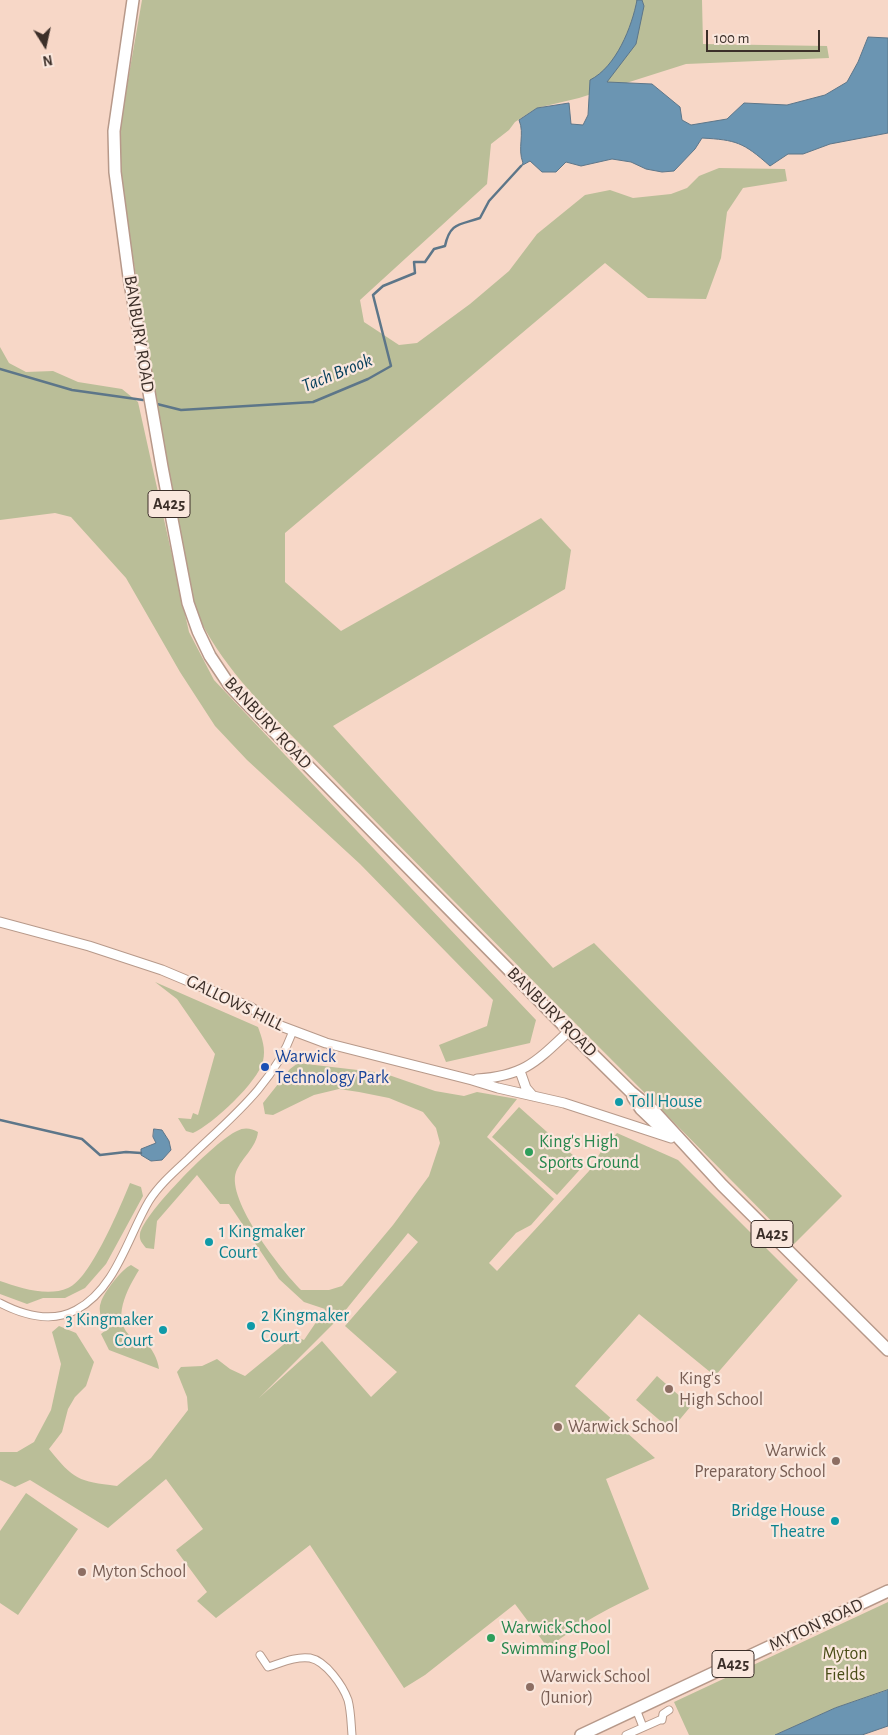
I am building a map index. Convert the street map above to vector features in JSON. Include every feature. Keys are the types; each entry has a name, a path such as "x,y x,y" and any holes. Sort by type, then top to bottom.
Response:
{"main road":[{"name":"BANBURY ROAD","path":"133,0 115,115 115,172 129,277 183,582 198,631 215,664 240,696 569,1031 631,1092 653,1110 687,1146 697,1160 888,1350"},
{"name":"BANBURY ROAD","path":"631,1092 641,1109 684,1152 697,1160"},
{"name":"MYTON ROAD","path":"581,1735 888,1591"}],"street":[{"name":"GALLOWS HILL","path":"0,922 89,946 223,991 293,1031 337,1047 564,1103 671,1138"},
{"path":"0,1303 26,1313 50,1317 67,1314 91,1300 111,1273 151,1199 173,1173 244,1107 276,1067 293,1031"},
{"name":"GALLOWS HILL","path":"472,1080 509,1075 520,1071 536,1062 569,1031"},
{"path":"520,1071 526,1088 533,1096"},
{"path":"260,1655 268,1666 305,1658 312,1658 322,1663 346,1695 350,1708 352,1735"},
{"path":"636,1709 643,1727"},
{"path":"626,1735 662,1719 663,1714 669,1710"}],"green space":[{"path":"142,0 702,0 703,44 827,46 829,58 686,64 579,98 537,108 515,122 509,130 491,144 487,184 360,300 364,322 399,345 417,343 470,304 509,271 537,234 585,195 610,190 633,198 671,194 687,188 699,176 719,168 785,169 787,181 743,188 727,212 721,258 706,299 648,298 605,263 285,533 285,582 341,631 541,518 571,550 565,589 333,726 553,968 594,943 842,1196 794,1244 283,727 241,681 217,648 196,612 158,414 119,170 121,120"},
{"path":"0,347 9,363 26,372 53,371 78,382 122,389 138,402 189,632 214,680 536,1020 530,1043 446,1062 439,1045 487,1026 493,1000 360,864 247,760 215,726 180,672 126,578 71,517 55,513 0,520"},
{"path":"155,982 258,1027 262,1039 264,1048 263,1061 253,1080 223,1112 193,1133 186,1131 178,1118 191,1119 193,1113 198,1115 215,1054 177,999"},
{"path":"298,1063 383,1073 435,1091 464,1096 477,1092 517,1099 487,1137 554,1199 531,1225 516,1233 489,1263 497,1271 589,1171 602,1150 617,1133 678,1160 798,1280 715,1376 639,1314 575,1386 655,1458 606,1479 649,1589 597,1615 548,1648 515,1604 425,1675 404,1688 310,1545 216,1618 197,1601 207,1592 176,1550 203,1529 166,1479 108,1528 30,1480 15,1487 0,1480 0,1452 17,1452 34,1442 51,1410 61,1364 52,1332 59,1326 76,1333 94,1362 86,1386 75,1397 68,1409 62,1432 49,1449 71,1473 78,1477 117,1486 151,1458 188,1410 187,1397 177,1372 181,1367 202,1366 217,1359 230,1369 245,1376 294,1336 304,1340 325,1309 304,1302 279,1279 229,1204 220,1204 197,1175 157,1221 154,1249 146,1248 141,1241 140,1234 144,1224 167,1195 198,1162 227,1137 242,1129 258,1132 255,1143 236,1172 235,1184 239,1200 247,1217 269,1252 301,1290 329,1290 342,1286 393,1225 429,1176 440,1143 436,1128 423,1112 389,1098 339,1089 314,1095 273,1115 265,1114 263,1103 290,1069","holes":["408,1233 418,1242 345,1326 397,1372 371,1397 322,1341 259,1398 340,1317"]},
{"path":"519,1107 584,1165 557,1195 492,1137"},
{"path":"130,1183 141,1187 143,1196 106,1264 85,1288 65,1298 43,1298 27,1304 0,1294 0,1281 25,1289 43,1292 60,1291 77,1282 104,1241"},
{"path":"131,1265 139,1270 123,1304 122,1323 126,1331 133,1338 143,1341 150,1347 159,1369 109,1350 101,1334 107,1329 100,1313 100,1305 103,1298 118,1276"},
{"path":"657,1376 691,1406 671,1430 636,1400"},
{"path":"26,1493 78,1529 18,1615 0,1603 0,1531"},
{"name":"Myton Fields","path":"888,1602 888,1690 835,1708 775,1735 689,1735 674,1702"}],"water":[{"path":"637,0 642,0 644,6 636,44 607,82 652,84 680,107 682,120 691,125 727,119 744,103 787,105 825,95 847,82 858,62 868,37 888,38 888,133 830,144 803,154 788,154 770,166 746,147 739,144 731,141 702,138 695,149 674,171 662,172 646,169 631,162 612,159 581,166 566,162 556,172 542,172 530,161 521,166 523,163 521,157 521,125 519,120 537,108 569,103 571,124 583,125 588,115 590,80 608,66 615,56 627,34"},
{"path":"154,1129 162,1130 169,1141 171,1150 162,1160 151,1161 141,1155 141,1149 156,1143 153,1137"},
{"path":"888,1690 888,1726 862,1735 775,1735 835,1708"}],"waterway":[{"name":"Tach Brook","path":"157,404 181,410 313,402 368,379 391,366 373,295 383,286 415,273 414,262 425,262 434,249 445,246 453,228 480,218 489,201 521,166"},
{"name":"Tach Brook","path":"0,369 72,390 143,400"},
{"path":"0,1120 82,1139 100,1155 126,1152 141,1153"}],"place":[{"name":"Warwick Technology Park","path":"265,1067"},
{"name":"Toll House","path":"619,1102"},
{"name":"King's High Sports Ground","path":"529,1152"},
{"name":"1 Kingmaker Court","path":"209,1242"},
{"name":"2 Kingmaker Court","path":"251,1326"},
{"name":"3 Kingmaker Court","path":"163,1330"},
{"name":"King's High School","path":"669,1389"},
{"name":"Warwick School","path":"558,1427"},
{"name":"Warwick Preparatory School","path":"836,1461"},
{"name":"Bridge House Theatre","path":"835,1521"},
{"name":"Myton School","path":"82,1572"},
{"name":"Warwick School Swimming Pool","path":"491,1638"},
{"name":"Warwick School (Junior)","path":"530,1687"}]}
